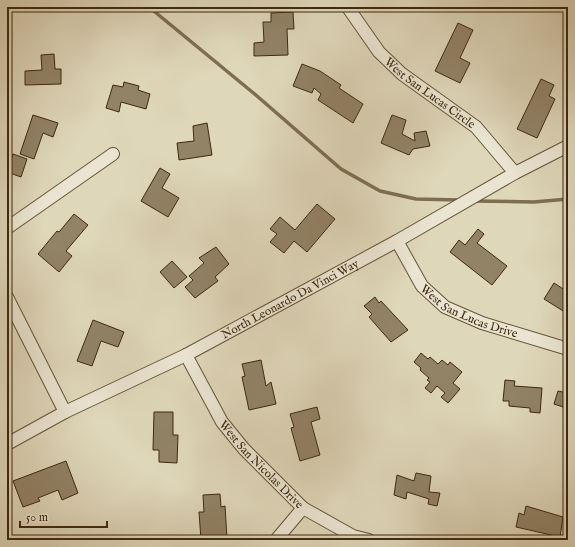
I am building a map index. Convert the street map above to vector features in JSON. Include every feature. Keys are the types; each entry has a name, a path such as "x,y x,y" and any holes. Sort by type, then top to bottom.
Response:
{"street":[{"name":"West San Lucas Circle","path":"349,9 379,52 402,74 476,127 516,173"},
{"name":"North Leonardo Da Vinci Way","path":"7,444 65,412 186,355 396,241 516,173 568,146"},
{"path":"7,228 113,154"},
{"name":"West San Lucas Drive","path":"396,241 422,286 445,307 482,322 568,349"},
{"path":"7,297 65,412"},
{"name":"West San Nicolas Drive","path":"186,355 222,422 244,450 303,508 353,536 369,540"},
{"path":"276,540 303,508"}],"building":[{"path":"293,12 294,29 287,29 288,55 254,56 254,43 264,42 263,22 271,22 271,13"},
{"path":"458,23 473,30 460,58 470,63 460,83 435,71"},
{"path":"54,54 55,69 61,69 61,84 25,85 25,71 42,70 41,55"},
{"path":"302,64 320,71 341,85 339,88 363,104 353,123 318,100 321,94 314,88 312,93 293,86"},
{"path":"541,79 554,85 549,96 555,99 537,138 517,129"},
{"path":"124,82 139,86 138,90 150,94 146,109 121,102 119,112 106,108 113,85 123,87"},
{"path":"33,115 58,123 53,137 43,133 34,159 20,154"},
{"path":"392,115 406,120 402,134 415,141 414,133 426,131 430,146 413,149 409,155 381,143"},
{"path":"207,123 212,155 179,160 177,143 194,141 193,126"},
{"path":"13,154 27,159 21,177 7,172"},
{"path":"160,168 170,174 162,188 179,198 168,217 141,201"},
{"path":"317,204 335,219 307,252 294,241 284,253 270,242 277,234 270,229 280,217 295,230"},
{"path":"74,214 88,225 66,251 72,256 59,272 38,254 57,231 59,232"},
{"path":"478,229 484,234 477,243 507,266 492,285 450,252 459,240 465,245"},
{"path":"216,247 229,264 215,277 218,281 195,298 185,287 193,280 189,276 204,263 199,258"},
{"path":"172,261 187,277 174,288 160,272"},
{"path":"554,283 568,292 568,314 544,299"},
{"path":"375,297 379,303 381,301 408,330 391,342 369,317 372,314 364,306"},
{"path":"93,320 124,332 118,347 101,341 92,366 77,361"},
{"path":"421,353 428,359 430,357 438,364 442,360 448,365 450,362 462,372 453,383 460,389 448,403 441,397 445,393 437,386 431,393 425,388 430,382 427,380 429,378 414,362"},
{"path":"261,360 266,386 271,382 276,404 249,410 242,377 245,376 242,364"},
{"path":"505,380 515,381 514,386 542,388 540,413 530,412 530,408 509,406 509,401 503,401"},
{"path":"558,391 567,393 563,407 554,404"},
{"path":"317,407 320,419 311,422 320,455 300,461 291,428 294,427 290,414"},
{"path":"154,412 173,412 173,435 178,435 177,463 159,462 159,450 153,450"},
{"path":"66,461 78,493 62,500 58,490 38,498 40,501 23,507 13,481"},
{"path":"416,473 431,476 429,492 440,493 437,506 428,504 429,499 407,492 406,499 394,495 397,475 414,481"},
{"path":"220,494 221,507 225,506 227,538 201,540 199,512 204,512 203,495"},
{"path":"526,506 563,517 560,537 516,527 519,513 524,515"}],"waterway":[{"path":"149,7 257,96 341,169 380,191 416,199 460,200"},
{"path":"474,201 534,202 568,199"}]}
